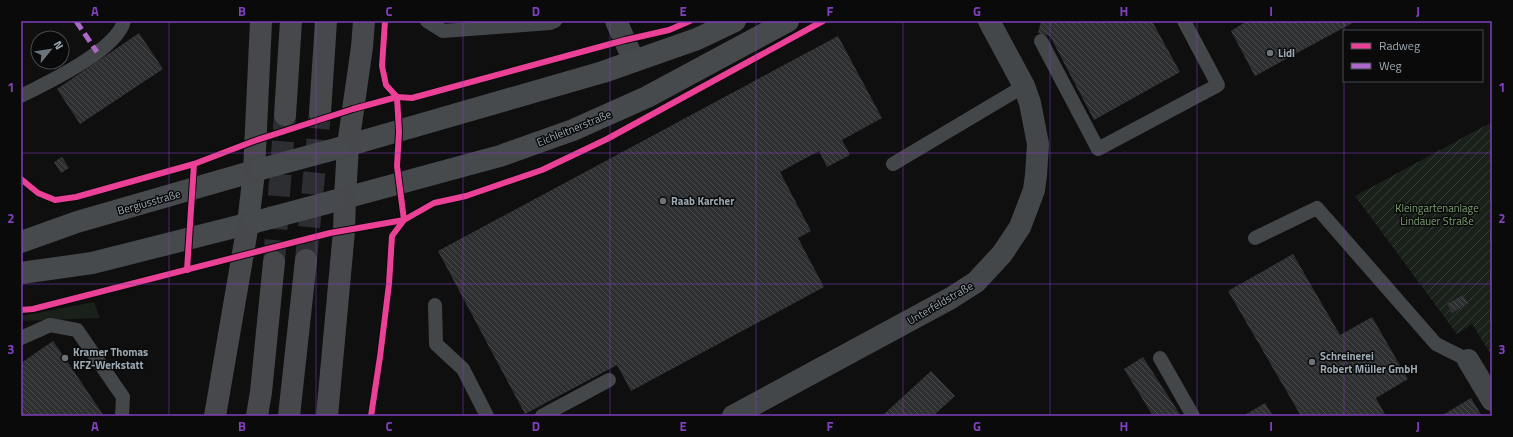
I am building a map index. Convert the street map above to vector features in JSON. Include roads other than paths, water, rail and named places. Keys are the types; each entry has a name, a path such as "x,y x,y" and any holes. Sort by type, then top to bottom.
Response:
{"highway":[{"path":"257,170 261,21"},
{"path":"286,114 290,21"},
{"path":"320,113 326,21"},
{"path":"343,147 362,47 364,21"},
{"path":"327,416 343,238 339,200"},
{"path":"215,416 252,223"},
{"path":"289,416 306,260"},
{"path":"258,416 274,262"}],"main road":[{"path":"21,273 92,263 339,200 343,147 588,77 697,40 735,21"},
{"name":"Eichleitnerstraße","path":"339,200 500,156 573,130 647,97 788,21"},
{"name":"Bergiusstraße","path":"21,242 77,222 257,170 343,147"},
{"path":"252,223 257,170"}],"street":[{"path":"616,21 634,61"},
{"name":"Unterfeldstraße","path":"733,416 951,298 976,282 1002,254 1020,227 1034,190 1038,144 1030,104 1024,86 989,21"},
{"path":"1468,360 1492,400"}],"lane":[{"path":"21,96 65,74 107,45 123,26 124,21"},
{"path":"427,21 443,31 550,23 555,21"},
{"path":"1041,41 1098,149 1218,85 1184,21"},
{"path":"893,164 1024,86"},
{"path":"1255,238 1317,208 1436,344 1468,360"},
{"path":"435,304 436,344 463,369 487,416"},
{"path":"21,338 50,325 77,330 123,397 122,416"},
{"path":"1160,358 1193,416"},
{"path":"542,416 609,380"}],"tunnel":[{"path":"306,260 320,113"},
{"path":"274,262 285,115"}],"place":[{"name":"Lidl","path":"1270,53"},
{"name":"Raab Karcher","path":"663,201"},
{"name":"Kramer Thomas KFZ-Werkstatt","path":"65,358"},
{"name":"Schreinerei Robert Müller GmbH","path":"1312,362"}],"park label":[{"name":"Kleingartenanlage Lindauer Straße","path":"1437,214"}]}
